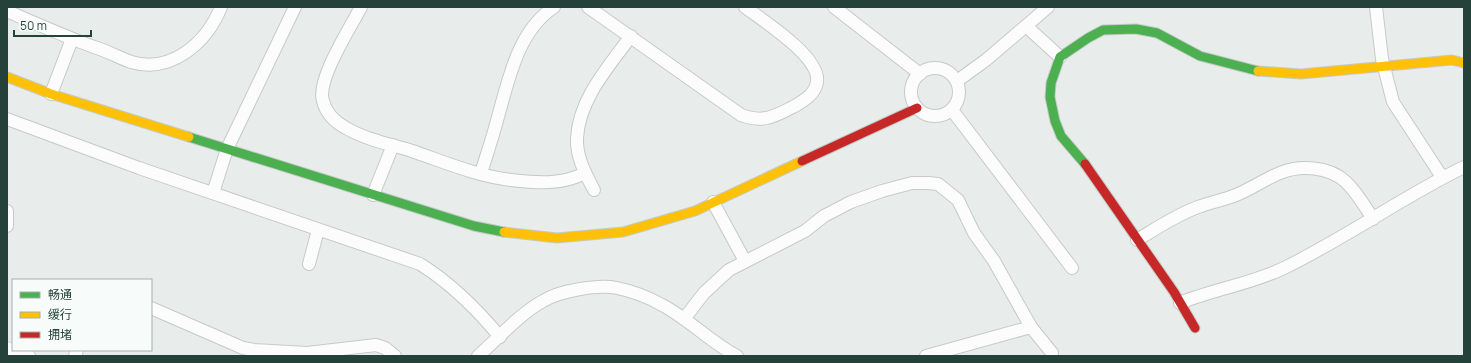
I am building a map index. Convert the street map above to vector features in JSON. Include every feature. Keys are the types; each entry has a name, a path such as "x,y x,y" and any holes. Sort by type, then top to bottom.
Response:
{"street":[{"path":"7,11 72,39 132,62 160,63 183,54 196,46 208,33 221,7"},
{"path":"213,193 227,149 295,7"},
{"path":"361,7 322,84 323,101 334,120 347,128 393,145 481,173 510,180 538,182 573,179 586,173"},
{"path":"481,173 512,68 524,39 546,12 554,7"},
{"path":"588,7 632,36 741,115 760,120 769,118 809,97 815,89 817,75 808,60 797,47 744,7"},
{"path":"834,7 920,74"},
{"path":"957,81 986,60 1048,7"},
{"path":"1376,7 1383,66 1393,102 1442,177"},
{"path":"1026,26 1060,57"},
{"path":"1195,328 1180,303 1084,163 1061,136 1055,121 1050,97 1051,83 1060,57 1088,38 1104,30 1136,29 1157,33 1200,56 1244,69 1270,73 1301,74 1452,60 1464,63"},
{"path":"594,190 581,162 576,138 580,121 596,84 632,36"},
{"path":"51,94 72,39"},
{"path":"930,68 938,68 946,70 957,81 959,96 952,110 938,116 930,116 917,108 911,93 912,84 920,74 930,68"},
{"path":"7,77 51,94 474,226 517,234 557,238 623,232 695,211 917,108"},
{"path":"952,110 1072,268"},
{"path":"7,119 139,168 420,264 441,277 466,298 500,337"},
{"path":"373,195 393,145"},
{"path":"1137,240 1169,220 1198,207 1237,195 1281,173 1300,167 1315,169 1332,174 1345,181 1355,192 1373,219"},
{"path":"1180,303 1282,269 1373,219 1442,177 1464,167"},
{"path":"684,319 716,281 745,261 805,231 824,216 852,202 912,183 938,184 958,200 974,233 994,261 1031,327 1052,353"},
{"path":"713,202 745,261"},
{"path":"7,211 7,226"},
{"path":"309,264 318,230"},
{"path":"478,356 524,314 543,300 569,292 615,287 637,294 662,305 684,319 722,348 737,356"},
{"path":"152,308 243,348 307,353 376,346 385,348 395,356"},
{"path":"926,356 1031,327"},
{"path":"15,351 29,356"}],"traffic: fast":[{"path":"1085,164 1061,136 1055,121 1050,97 1051,83 1060,57 1088,38 1103,30 1136,29 1157,33 1200,56 1258,71"},
{"path":"189,137 474,226 504,232"}],"traffic: slow":[{"path":"1258,71 1301,74 1452,60 1464,63"},
{"path":"7,77 51,94 189,137"},
{"path":"504,232 557,238 623,232 695,211 802,161"}],"traffic: jam":[{"path":"802,161 917,108"},
{"path":"1085,164 1174,292 1195,328"}]}
